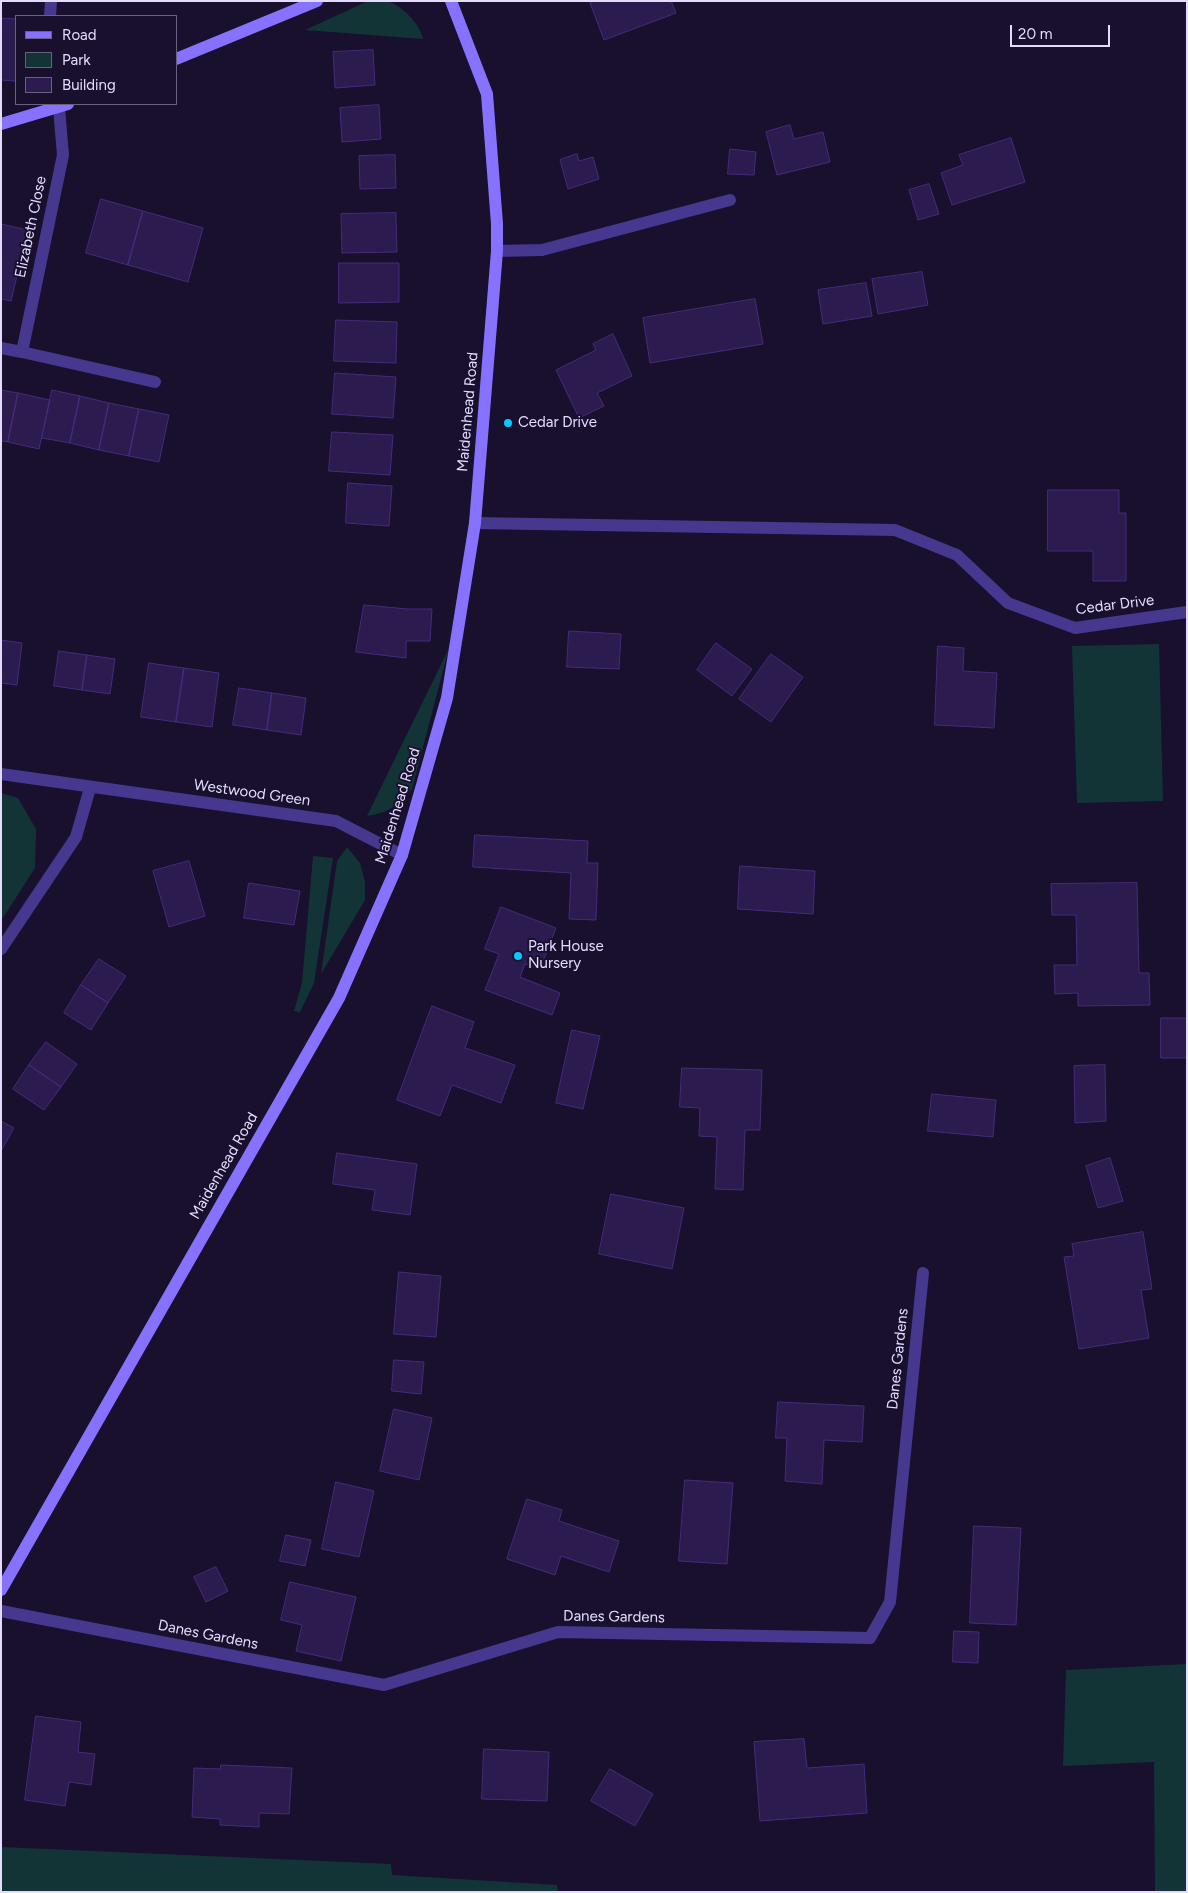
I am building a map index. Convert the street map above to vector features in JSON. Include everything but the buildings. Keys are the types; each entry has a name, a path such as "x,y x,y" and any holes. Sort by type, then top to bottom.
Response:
{"main road":[{"path":"178,58 317,1"},
{"name":"Maidenhead Road","path":"1,1590 339,998 402,855 447,698 475,523 496,251 496,224 487,94 451,1"},
{"path":"1,124 46,107 64,106"}],"street":[{"path":"50,15 51,1"},
{"name":"Elizabeth Close","path":"22,352 63,155 64,106"},
{"path":"496,251 542,250 730,200"},
{"path":"1,348 155,382"},
{"name":"Cedar Drive","path":"475,523 895,530 957,555 1008,603 1075,628 1187,612"},
{"name":"Westwood Green","path":"1,774 336,822 402,855"},
{"path":"1,949 76,837 90,788"},
{"name":"Danes Gardens","path":"1,1611 384,1685 558,1632 870,1638 890,1602 923,1273"}],"green space":[{"path":"387,1 406,12 419,28 423,39 305,30 366,2"},
{"path":"1159,644 1163,801 1077,803 1072,646"},
{"path":"449,648 412,789 402,800 388,810 367,816"},
{"path":"1,793 18,798 36,829 35,868 1,921"},
{"path":"347,847 360,863 365,882 365,900 321,974 337,861"},
{"path":"313,856 333,858 314,983 300,1012 294,1011 302,983"},
{"path":"1187,1664 1187,1892 1155,1892 1154,1762 1063,1766 1066,1670"},
{"path":"1,1847 391,1864 392,1875 557,1885 558,1892 1,1892"}],"place":[{"name":"Cedar Drive","path":"508,423"},
{"name":"Park House Nursery","path":"518,956"}]}
